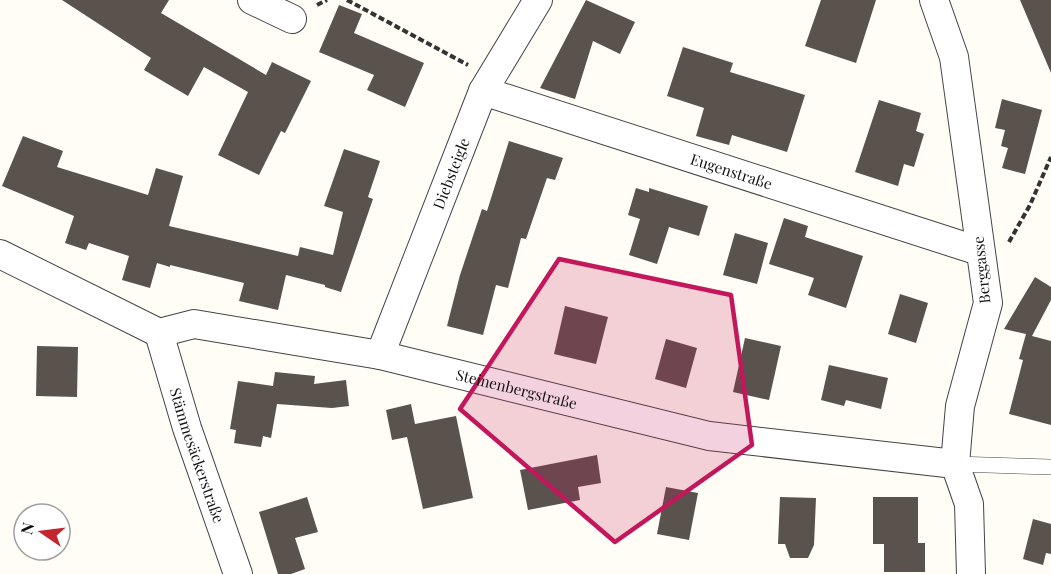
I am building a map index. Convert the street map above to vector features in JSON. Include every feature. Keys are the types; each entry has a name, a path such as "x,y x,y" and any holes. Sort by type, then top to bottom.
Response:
{"street":[{"path":"252,0 292,19"},
{"name":"Diebsteigle","path":"380,355 478,80 538,0"},
{"name":"Berggasse","path":"934,0 954,57 988,303 960,406 955,464 969,504 971,574"},
{"name":"Eugenstraße","path":"478,80 980,251"},
{"path":"0,254 159,333"},
{"name":"Steinenbergstraße","path":"159,333 194,324 380,355 709,436 955,464"},
{"name":"Stämmesäckerstraße","path":"159,333 187,428 238,574"}],"lane":[{"name":"Steinenbergstraße","path":"955,464 1051,467"}],"path":[{"path":"347,0 478,80"},
{"path":"980,251 1005,247 1030,205 1051,157"}],"highlighted area":[{"path":"559,259 731,295 752,445 615,542 460,409"}],"building":[{"path":"62,0 169,0 161,13 266,75 272,62 311,81 285,133 281,131 259,175 218,155 248,92 204,67 188,96 144,70 151,58"},
{"path":"586,0 635,22 620,54 593,41 575,99 540,88"},
{"path":"821,0 876,0 856,63 805,46"},
{"path":"1020,0 1051,0 1051,73"},
{"path":"339,5 362,14 354,33 424,63 405,107 367,90 374,75 319,52"},
{"path":"683,47 733,63 730,72 805,95 787,152 732,135 729,145 696,136 704,108 667,96"},
{"path":"1002,99 1042,110 1025,174 1002,168 1008,148 1001,146 1005,130 995,128"},
{"path":"879,100 921,113 916,131 924,134 914,167 904,164 898,186 855,172"},
{"path":"23,136 63,151 57,167 148,195 156,168 183,176 169,226 298,256 300,247 333,255 343,212 324,206 344,149 380,161 368,197 373,199 341,292 325,287 325,285 286,275 278,310 239,301 244,283 170,265 170,267 157,263 150,288 122,280 129,256 89,243 86,250 65,243 74,216 2,186"},
{"path":"509,141 563,158 555,180 547,178 526,239 521,238 508,288 496,285 483,335 447,326 460,275 482,209 487,211"},
{"path":"636,188 649,192 649,188 708,206 699,236 669,227 657,264 629,255 640,219 628,215"},
{"path":"784,218 808,226 805,237 863,256 846,308 808,295 814,278 769,264"},
{"path":"735,233 768,243 757,284 723,275"},
{"path":"1035,277 1051,287 1051,300 1032,336 1051,341 1051,425 1009,414 1023,360 1019,359 1026,334 1004,329"},
{"path":"900,294 928,303 916,343 888,334"},
{"path":"565,306 608,317 596,364 554,354"},
{"path":"745,338 781,346 769,400 733,392"},
{"path":"666,339 697,348 686,388 655,379"},
{"path":"37,346 78,347 77,397 36,396"},
{"path":"829,365 888,378 881,409 846,400 844,406 821,400"},
{"path":"275,372 315,376 314,384 346,380 349,406 332,408 277,404 271,438 263,436 261,447 234,443 236,430 230,429 238,381 273,386"},
{"path":"411,404 415,424 456,416 473,498 423,509 407,437 392,440 386,410"},
{"path":"597,455 601,483 578,487 580,500 528,510 520,470"},
{"path":"666,487 698,493 689,540 657,534"},
{"path":"307,497 318,532 295,538 305,569 291,574 278,574 259,512"},
{"path":"780,497 816,498 814,545 808,558 790,558 785,544 778,544"},
{"path":"873,497 918,497 918,543 925,543 925,572 884,572 884,544 873,544"},
{"path":"1033,519 1051,524 1051,554 1046,553 1043,565 1023,559"}]}
